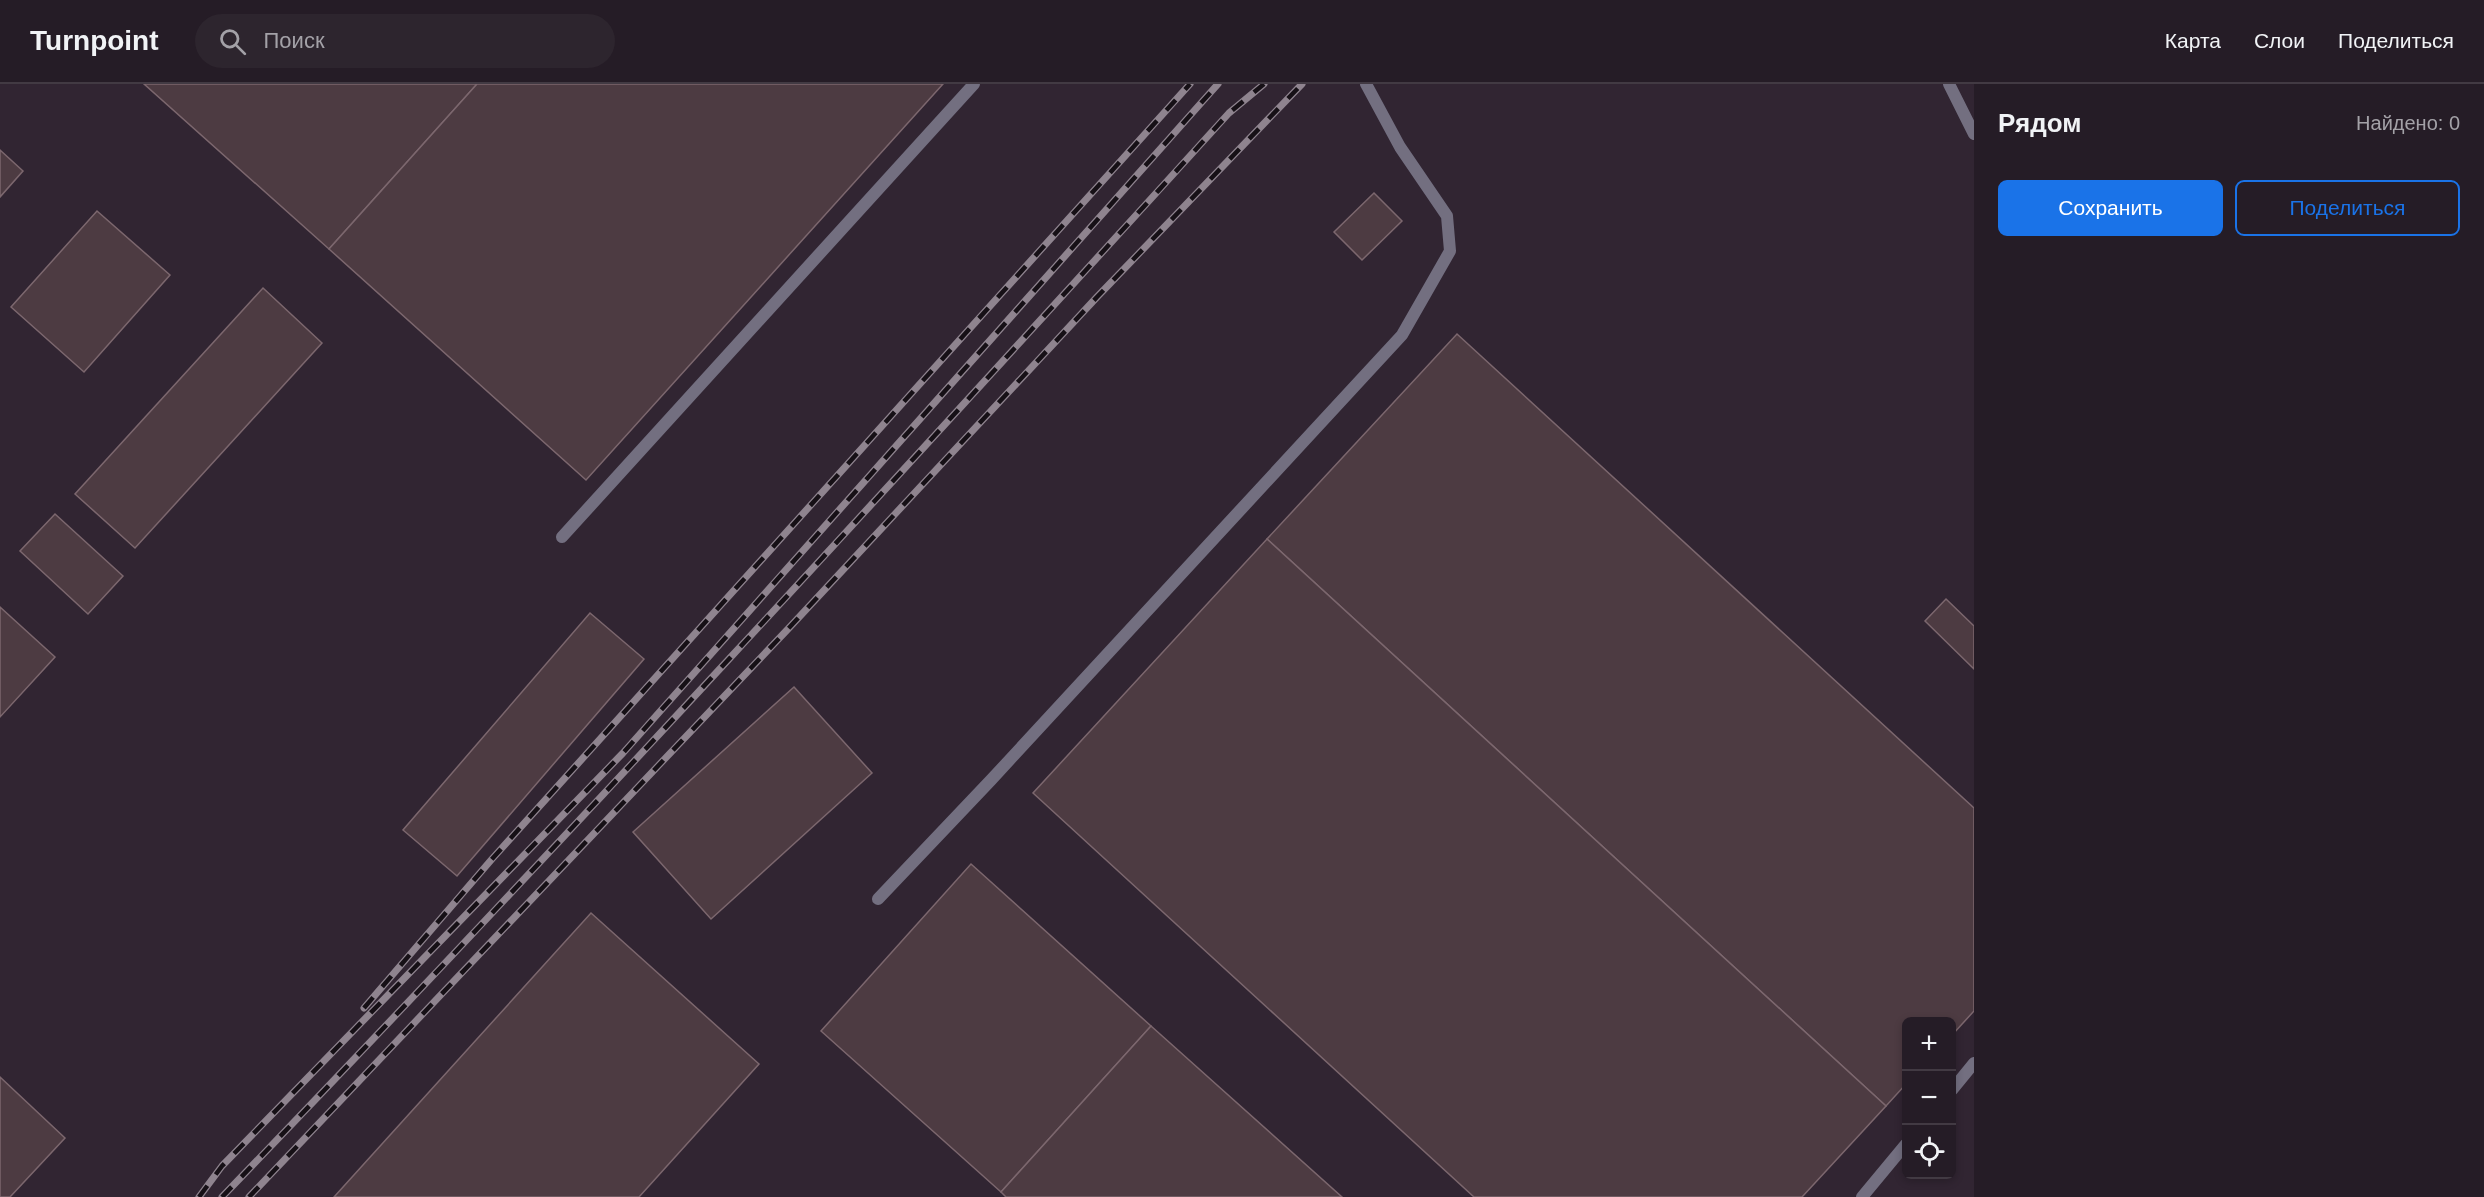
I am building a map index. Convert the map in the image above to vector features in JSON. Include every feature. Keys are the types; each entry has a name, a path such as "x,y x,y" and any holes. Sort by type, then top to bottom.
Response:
{"lane":[{"path":"562,537 974,84"},
{"path":"878,899 1016,754 1402,335 1450,251 1447,216 1400,147 1366,84"},
{"path":"1949,84 1974,134"},
{"path":"1956,1085 1974,1063"},
{"path":"1862,1197 1902,1149"}],"building":[{"path":"144,84 477,84 329,249"},
{"path":"477,84 943,84 586,480 329,249"},
{"path":"0,150 23,171 0,197"},
{"path":"1374,193 1402,221 1362,260 1334,232"},
{"path":"97,211 170,275 84,372 11,307"},
{"path":"263,288 322,343 135,548 75,494"},
{"path":"1457,334 1974,808 1974,1011 1956,1031 1956,1017 1902,1017 1902,1088 1886,1106 1267,539"},
{"path":"55,514 123,576 88,614 20,551"},
{"path":"1267,539 1886,1106 1802,1197 1474,1197 1033,793"},
{"path":"1946,599 1974,626 1974,669 1925,621"},
{"path":"0,607 55,657 0,717"},
{"path":"590,613 644,659 457,876 403,830"},
{"path":"794,687 872,773 711,919 633,832"},
{"path":"971,864 1151,1026 1001,1192 821,1031"},
{"path":"591,913 759,1064 639,1197 334,1197"},
{"path":"1151,1026 1342,1197 1006,1197 1001,1192"},
{"path":"0,1077 65,1138 10,1197 0,1197"}],"railway":[{"path":"364,1008 492,859 1190,84"},
{"path":"199,1197 222,1166 623,753 1218,84"},
{"path":"222,1197 477,929 855,523 1229,113 1264,84"},
{"path":"249,1197 788,629 1097,297 1302,84"}]}
